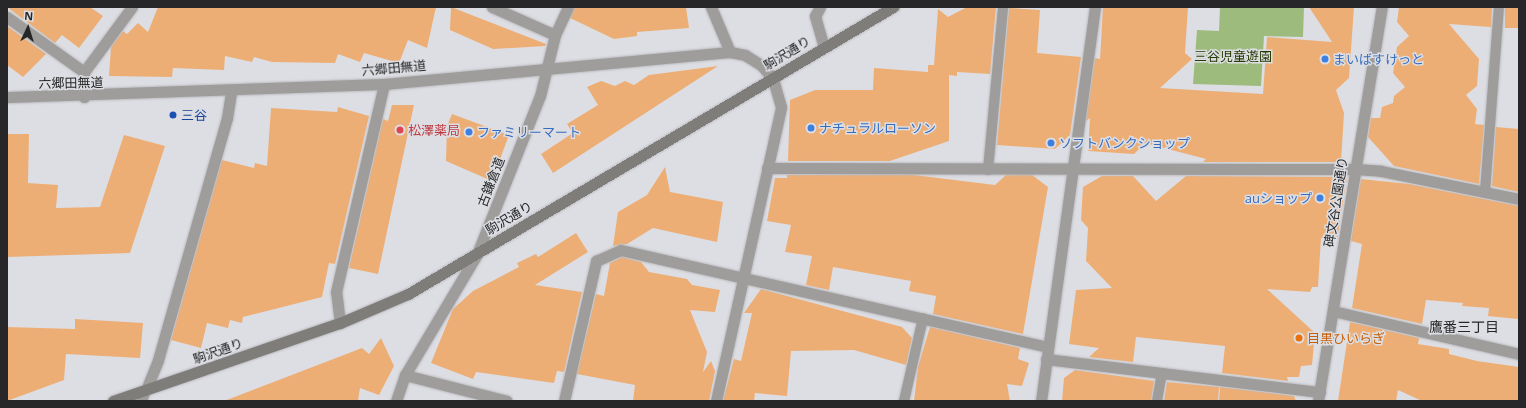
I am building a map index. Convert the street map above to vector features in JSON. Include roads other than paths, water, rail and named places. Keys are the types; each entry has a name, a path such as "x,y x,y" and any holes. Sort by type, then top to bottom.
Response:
{"main road":[{"name":"駒沢通り","path":"114,401 340,323 408,294 893,7"}],"street":[{"path":"84,97 84,72 132,7"},
{"path":"492,7 555,35"},
{"name":"古鎌倉道","path":"396,401 405,375 477,254 548,68 555,35 568,7"},
{"path":"711,7 730,52"},
{"path":"820,7 815,16 824,47"},
{"path":"1041,401 1095,7"},
{"name":"碑文谷公園通り","path":"1319,397 1354,169 1382,7"},
{"path":"7,17 84,72"},
{"name":"六郷田無道","path":"7,97 84,97 231,92 384,84 730,52 750,58 773,79"},
{"path":"716,401 781,107 773,79"},
{"path":"340,323 336,292 384,84"},
{"path":"146,390 162,344 227,118 231,92"},
{"path":"767,168 988,170 1354,169 1381,171 1519,199"},
{"path":"564,401 596,261 621,250 743,275 1048,347"},
{"path":"1333,311 1519,354"},
{"path":"1046,360 1162,373 1319,397"},
{"path":"405,375 507,401"}],"lane":[{"path":"988,170 1003,7"},
{"path":"1485,192 1499,7"},
{"path":"904,401 923,318"},
{"path":"1157,401 1162,373"},
{"path":"142,401 146,390"}],"place":[{"name":"まいばすけっと","path":"1325,59"},
{"name":"三谷","path":"173,115"},
{"name":"ナチュラルローソン","path":"811,128"},
{"name":"松澤薬局","path":"400,130"},
{"name":"ファミリーマート","path":"469,132"},
{"name":"ソフトバンクショップ","path":"1051,143"},
{"name":"auショップ","path":"1320,198"},
{"name":"目黒ひいらぎ","path":"1299,338"}],"district":[{"name":"鷹番三丁目","path":"1464,327"}],"park label":[{"name":"三谷児童遊園","path":"1233,56"}]}
